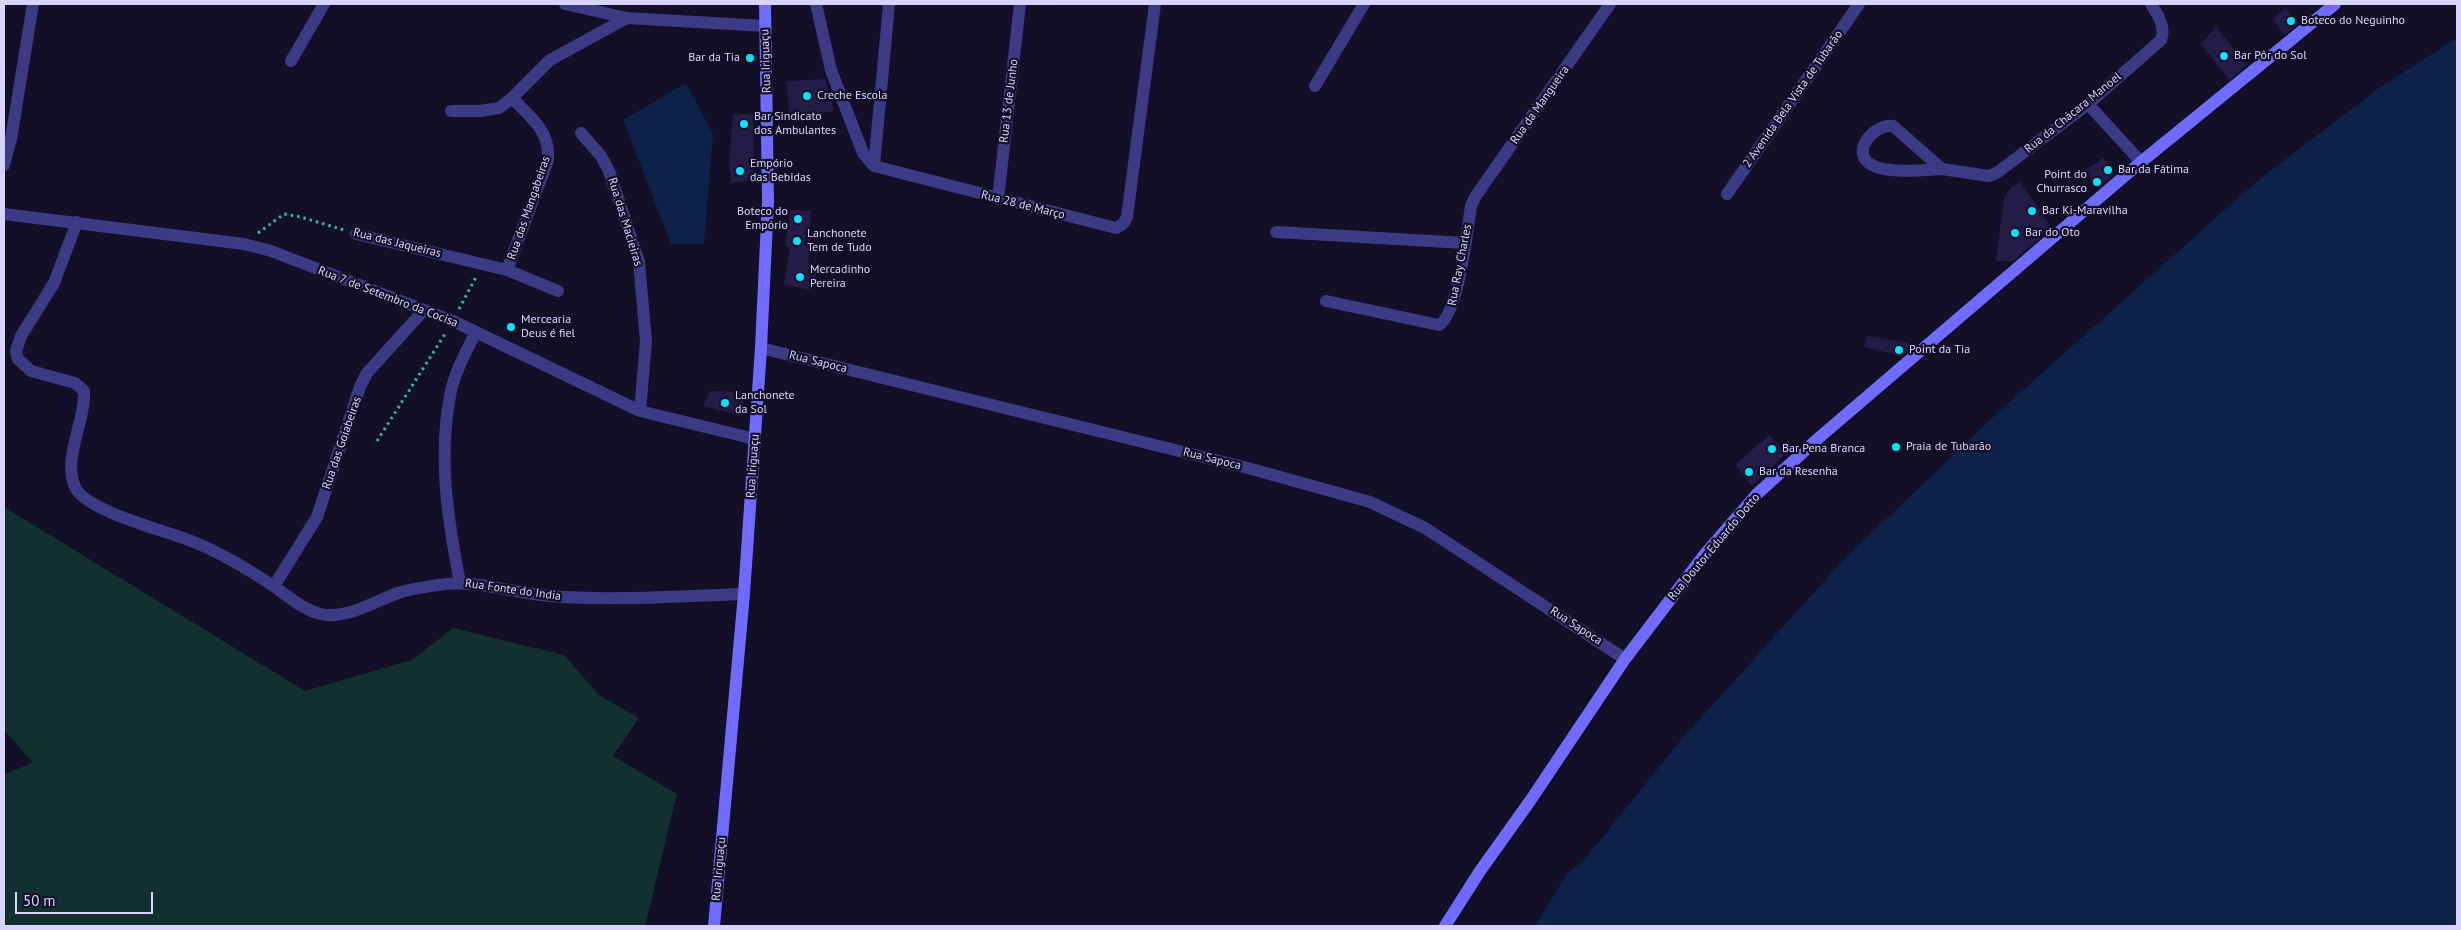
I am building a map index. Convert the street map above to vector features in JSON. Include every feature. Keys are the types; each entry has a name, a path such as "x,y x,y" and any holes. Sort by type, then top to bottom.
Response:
{"main road":[{"name":"Rua Iriguaçu","path":"714,926 756,439 768,201 765,4"},
{"name":"Rua Doutor Eduardo Dotto","path":"1445,926 1480,871 1530,801 1625,659 1699,562 1757,494 1821,436 2141,162 2335,4"}],"street":[{"path":"4,165 7,139 34,4"},
{"path":"291,60 324,4"},
{"path":"565,4 627,18 766,26"},
{"path":"816,4 831,70 863,153 874,166"},
{"path":"874,166 889,4"},
{"name":"Rua 13 de Junho","path":"998,199 1020,4"},
{"name":"Rua 28 de Março","path":"874,166 1116,228 1123,224 1126,217 1155,4"},
{"path":"1315,86 1364,4"},
{"name":"Rua da Mangueira","path":"1470,206 1474,197 1610,4"},
{"name":"2 Avenida Bela Vista de Tubarão","path":"1727,194 1859,4"},
{"name":"Rua da Chácara Manoel","path":"1942,168 1893,126 1885,125 1878,128 1869,137 1864,147 1863,154 1866,160 1872,166 1885,169 1942,168 1989,176 1998,172 2088,104 2161,40 2163,33 2162,24 2151,4"},
{"path":"451,110 480,111 499,108 512,98 550,60 627,18"},
{"name":"Rua das Mangabeiras","path":"507,270 548,160 549,146 545,134 512,98"},
{"path":"2088,104 2141,162"},
{"name":"Rua das Macieiras","path":"582,132 601,156 609,171 639,262 646,340 640,411"},
{"name":"Rua Ray Charles","path":"1326,301 1439,325 1449,315 1454,305 1470,206"},
{"name":"Rua 7 de Setembro da Cocisa","path":"4,214 244,244 271,251 453,321 640,411 756,439"},
{"name":"Rua Fonte do India","path":"77,222 54,283 21,336 16,351 18,359 31,371 75,383 84,391 84,403 74,448 74,484 78,492 100,506 134,522 189,540 216,552 274,586 303,606 321,614 336,614 354,610 400,593 438,584 460,583 547,596 579,598 744,594"},
{"path":"1276,232 1465,243"},
{"name":"Rua das Jaqueiras","path":"356,234 483,263 507,270 558,292"},
{"name":"Rua das Goiabeiras","path":"274,586 317,517 360,387 367,373 424,310"},
{"path":"460,583 445,486 444,447 450,395 461,362 476,332"},
{"name":"Rua Sapoca","path":"761,348 1248,468 1370,502 1425,528 1625,659"}],"path":[{"name":"Rua das Jaqueiras","path":"244,244 284,214 302,216 356,234"},
{"path":"377,441 453,321 483,263"}],"green space":[{"path":"4,507 305,691 412,660 453,628 564,655 599,695 639,718 613,756 677,794 645,926 4,926 4,774 33,763 4,730"}],"water":[{"path":"2457,38 2457,926 1535,926 1567,874 1585,859 1680,741 1845,558 2005,406 2256,182 2380,87"},
{"path":"686,83 713,134 704,244 671,244 623,120"}],"building":[{"path":"2285,8 2299,23 2284,35 2273,19"},
{"path":"2216,27 2247,65 2229,80 2201,44"},
{"path":"825,79 834,111 789,118 787,81"},
{"path":"733,114 753,114 754,180 731,183 729,163"},
{"path":"2104,158 2114,174 2098,188 2085,170"},
{"path":"2020,182 2052,228 2013,261 1996,261 2004,198 2011,187"},
{"path":"790,210 811,211 808,267 818,268 812,290 784,285 790,247 785,246"},
{"path":"1867,336 1916,344 1902,356 1864,347"},
{"path":"710,391 745,392 740,415 703,406"},
{"path":"1769,435 1786,453 1752,486 1735,465"}],"place":[{"name":"Boteco do Neguinho","path":"2291,21"},
{"name":"Bar Pôr do Sol","path":"2224,56"},
{"name":"Bar da Tia","path":"750,58"},
{"name":"Creche Escola","path":"807,96"},
{"name":"Bar Sindicato dos Ambulantes","path":"744,124"},
{"name":"Bar da Fátima","path":"2108,170"},
{"name":"Empório das Bebidas","path":"740,171"},
{"name":"Point do Churrasco","path":"2097,182"},
{"name":"Bar Ki-Maravilha","path":"2032,211"},
{"name":"Boteco do Empório","path":"798,219"},
{"name":"Bar do Oto","path":"2015,233"},
{"name":"Lanchonete Tem de Tudo","path":"797,241"},
{"name":"Mercadinho Pereira","path":"800,277"},
{"name":"Mercearia Deus é fiel","path":"511,327"},
{"name":"Point da Tia","path":"1899,350"},
{"name":"Lanchonete da Sol","path":"725,403"},
{"name":"Praia de Tubarão","path":"1896,447"},
{"name":"Bar Pena Branca","path":"1772,449"},
{"name":"Bar da Resenha","path":"1749,472"}]}
